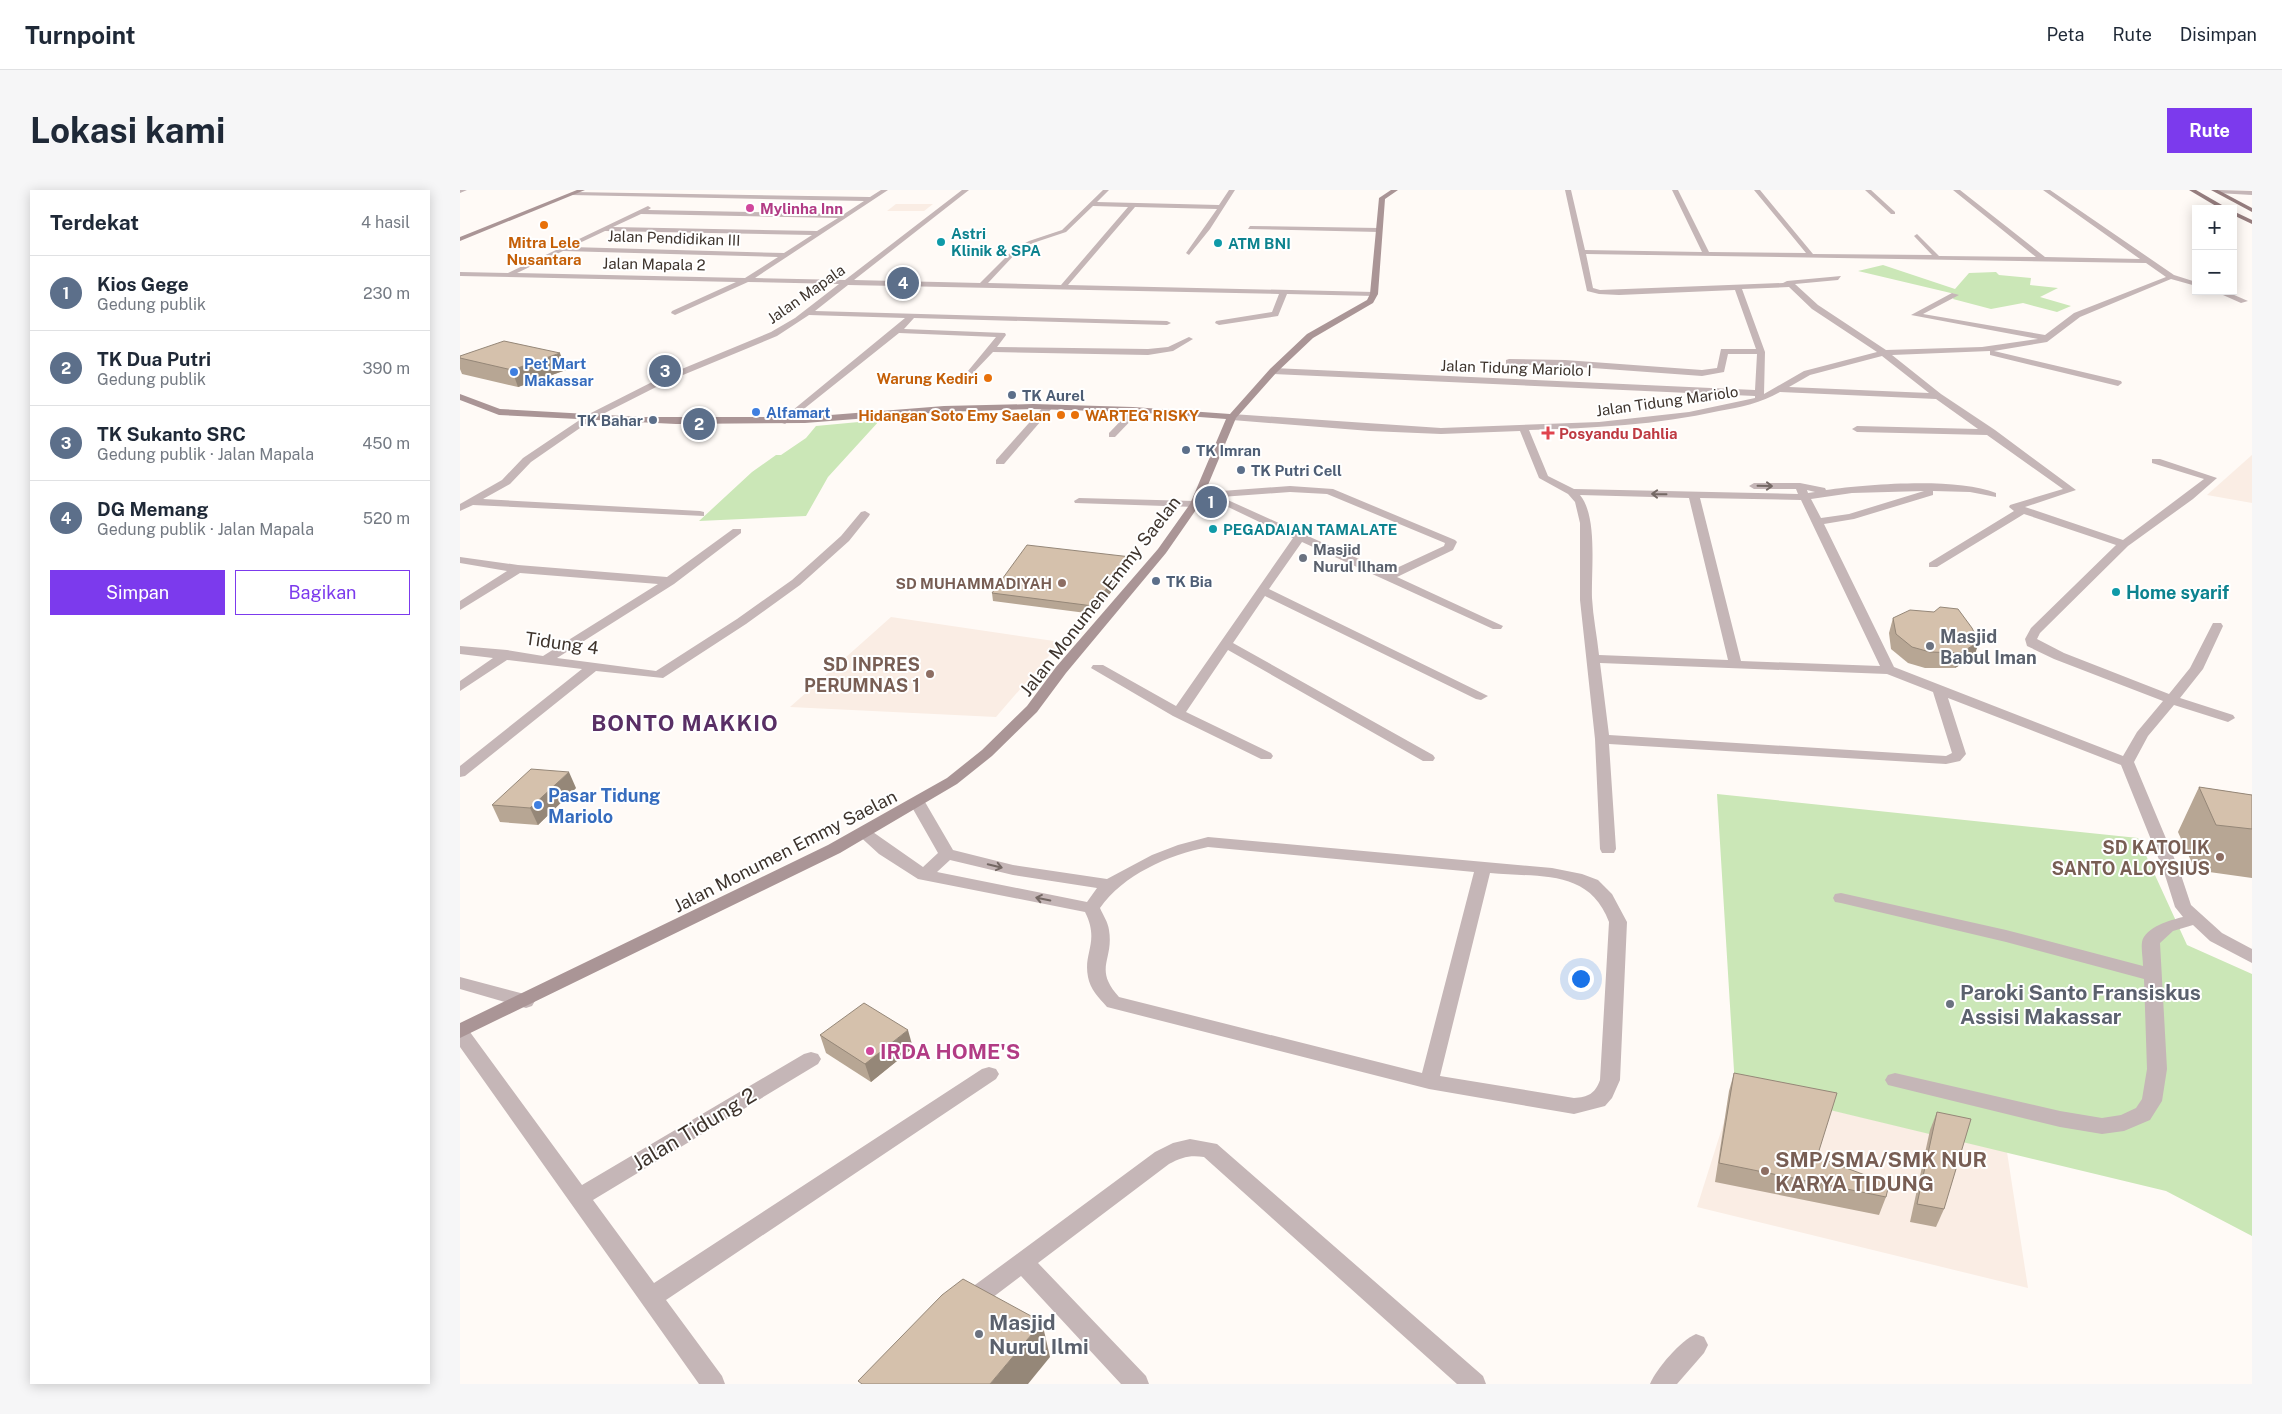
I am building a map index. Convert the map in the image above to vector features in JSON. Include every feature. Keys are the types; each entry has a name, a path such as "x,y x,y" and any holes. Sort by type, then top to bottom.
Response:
{"main road":[{"path":"2192,190 2219,205"},
{"path":"2217,191 2252,210"},
{"path":"2237,214 2252,222"}],"street":[{"path":"460,191 464,190"},
{"path":"460,239 582,190"},
{"path":"676,313 747,280 885,190"},
{"name":"Jalan Mapala","path":"460,508 474,502 506,482 527,460 590,417 663,380 774,334 808,313 966,190"},
{"path":"981,286 1016,250 1031,242 1064,231 1106,190"},
{"path":"1189,253 1232,190"},
{"path":"1374,294 1379,230 1379,197 1395,190"},
{"path":"1568,190 1590,289 1619,293 1787,283 1838,278"},
{"path":"1675,190 1706,253"},
{"path":"1757,190 1810,254"},
{"path":"1868,190 1893,214"},
{"path":"1956,190 2042,259"},
{"path":"2046,190 2170,277 2192,283"},
{"path":"2217,191 2252,193"},
{"name":"Jalan Pendidikan III","path":"573,194 871,199"},
{"name":"Jalan Pendidikan III","path":"507,275 674,195"},
{"path":"1092,204 1221,207"},
{"path":"1062,288 1134,204"},
{"name":"Jalan Pendidikan III","path":"639,212 845,216"},
{"path":"1250,228 1379,230"},
{"name":"Jalan Pendidikan III","path":"604,229 817,233"},
{"path":"1916,236 1937,257"},
{"name":"Jalan Pendidikan III","path":"563,249 784,255"},
{"path":"1582,252 1810,254 2149,261"},
{"name":"Jalan Mapala 2","path":"460,274 1374,294"},
{"name":"Jalan Tidung Mariolo","path":"1232,417 1409,430 1524,429 1653,420 1758,396 1780,389 1819,368 1884,353 1982,350 2024,344 2047,338 2077,315 2170,277"},
{"path":"1787,283 1815,307 1884,353 1938,396 1992,432 2072,490 2018,509 1933,566"},
{"path":"1737,286 1761,352 1758,396"},
{"path":"1219,323 1275,314 1284,292"},
{"name":"Jalan Monumen Emmy Saelan","path":"460,1032 864,833 952,781 988,753 1021,721 1162,551 1205,493 1232,417 1273,370 1310,336 1370,301 1374,294"},
{"path":"1955,295 1914,315 2047,338"},
{"path":"2228,295 2244,301"},
{"path":"808,313 1167,323"},
{"path":"785,421 897,331 913,315"},
{"path":"972,371 1018,318"},
{"path":"897,331 1002,335"},
{"path":"991,348 1148,352 1170,349 1189,339"},
{"path":"1982,350 2118,383"},
{"path":"1509,362 1565,363 1702,373 1721,370 1724,351 1761,352"},
{"name":"Jalan Tidung Mariolo I","path":"1273,370 1758,396"},
{"path":"1780,389 1938,396"},
{"path":"460,397 484,408 499,412 685,421 785,421 969,408 1048,407 1232,417"},
{"path":"1000,462 1048,407"},
{"path":"1112,435 1135,411"},
{"path":"1524,429 1544,478 1572,492 1580,502 1585,523 1586,600 1602,739 1608,849"},
{"path":"1857,429 1992,432"},
{"path":"2156,462 2212,478 2189,498 2124,544 2035,632 2031,639 2032,643 2041,649 2170,699 2228,718"},
{"path":"1558,484 1802,492"},
{"path":"1572,492 1694,495 1830,492 1868,488 1946,488 1973,489 1992,495"},
{"path":"1817,522 1850,516 1946,488"},
{"path":"1205,493 1290,489 1329,491 1451,542 1449,548 1387,577"},
{"path":"1802,492 1889,670"},
{"path":"1205,493 1299,538 1497,626"},
{"path":"1694,495 1735,664"},
{"path":"1079,501 1195,504"},
{"path":"474,502 700,514"},
{"path":"2018,509 2124,544"},
{"name":"Tidung 4","path":"460,650 506,654 658,675 809,575 848,538 865,514"},
{"path":"546,660 670,581 737,531"},
{"path":"1178,713 1228,645 1261,590 1299,538"},
{"path":"460,560 518,569 670,581"},
{"path":"460,606 518,569"},
{"path":"1261,590 1481,696"},
{"path":"2127,762 2142,735 2196,669 2217,626"},
{"path":"1228,645 1428,758"},
{"path":"460,687 506,654"},
{"path":"1593,659 1889,670 2127,762 2172,872 2179,899 2195,919 2216,937 2252,957"},
{"path":"460,773 593,666"},
{"path":"1098,668 1178,713 1266,756"},
{"path":"1602,739 1946,760 1955,758 1959,754 1939,690"},
{"path":"917,802 947,854 1013,870 1109,885"},
{"path":"864,833 885,850 924,874 1091,908"},
{"path":"1208,842 1483,868 1568,877 1587,881 1602,892 1612,906 1618,922 1610,1080 1606,1093 1593,1104 1574,1106 1429,1082 1113,1002 1100,990 1095,977 1101,933 1091,908 1109,885 1166,855 1191,845 1208,842"},
{"path":"924,874 947,854"},
{"path":"1429,1082 1483,868"},
{"path":"1841,898 1997,934 2152,975"},
{"path":"1895,1080 2060,1119 2102,1126 2124,1124 2143,1114 2152,1101 2157,1052 2156,1004 2152,975 2152,941 2167,927 2195,919"},
{"path":"460,983 526,1001"},
{"path":"460,1032 713,1384"},
{"name":"Jalan Tidung 2","path":"578,1198 811,1059"},
{"path":"650,1298 989,1074"},
{"path":"954,1314 1162,1158 1180,1147 1194,1146 1210,1150 1474,1384"},
{"path":"1023,1263 1138,1384"},
{"path":"1662,1384 1696,1344"}],"shaded area":[{"path":"896,204 933,204 924,211 887,211"},
{"path":"2252,455 2252,503 2207,495"},
{"name":"SD INPRES PERUMNAS 1","path":"891,617 1061,642 996,717 790,707"},
{"path":"1735,1087 2007,1152 2028,1288 1697,1207"}],"green space":[{"path":"1883,265 1955,289 1969,273 1996,272 1999,275 2031,278 2030,285 2058,288 2040,297 2071,306 2057,312 2023,303 1991,309 1953,299 1955,294 1858,271"},
{"path":"880,420 828,477 806,516 699,521 752,472 776,455 781,455 806,438 816,426"},
{"path":"1717,794 2138,838 2187,945 2252,974 2252,1236 2166,1191 1735,1087"}],"building":[{"path":"504,341 560,353 512,370 460,358 460,356"},
{"name":"SD MUHAMMADIYAH","path":"1027,545 1131,557 1093,606 992,593"},
{"path":"1940,607 1958,609 1972,628 1979,642 1960,653 1930,652 1912,647 1896,634 1893,618 1910,610 1934,612"},
{"path":"531,769 569,772 530,808 492,805"},
{"path":"2199,787 2252,795 2252,829 2216,825"},
{"path":"864,1003 908,1030 865,1064 820,1035"},
{"path":"1734,1073 1837,1093 1817,1157 1889,1184 1886,1197 1719,1163"},
{"path":"1937,1112 1971,1119 1944,1209 1917,1204"},
{"path":"963,1279 1042,1322 990,1384 862,1384 858,1381 942,1295"}],"place":[{"name":"Mylinha Inn","path":"750,208"},
{"name":"Mitra Lele Nusantara","path":"544,225"},
{"name":"Astri Klinik & SPA","path":"941,242"},
{"name":"ATM BNI","path":"1218,243"},
{"name":"DG Memang","path":"903,283"},
{"name":"TK Sukanto SRC","path":"665,371"},
{"name":"Pet Mart Makassar","path":"514,372"},
{"name":"Warung Kediri","path":"988,378"},
{"name":"TK Aurel","path":"1012,395"},
{"name":"Alfamart","path":"756,412"},
{"name":"Hidangan Soto Emy Saelan","path":"1061,415"},
{"name":"WARTEG RISKY","path":"1075,415"},
{"name":"TK Bahar","path":"653,420"},
{"name":"TK Dua Putri","path":"699,424"},
{"name":"Posyandu Dahlia","path":"1548,433"},
{"name":"TK Imran","path":"1186,450"},
{"name":"TK Putri Cell","path":"1241,470"},
{"name":"Kios Gege","path":"1211,502"},
{"name":"PEGADAIAN TAMALATE","path":"1213,529"},
{"name":"Masjid Nurul Ilham","path":"1303,558"},
{"name":"TK Bia","path":"1156,581"},
{"name":"SD MUHAMMADIYAH","path":"1062,583"},
{"name":"Home syarif","path":"2116,592"},
{"name":"Masjid Babul Iman","path":"1930,646"},
{"name":"SD INPRES PERUMNAS 1","path":"930,674"},
{"name":"Pasar Tidung Mariolo","path":"538,805"},
{"name":"SD KATOLIK SANTO ALOYSIUS","path":"2220,857"},
{"name":"Paroki Santo Fransiskus Assisi Makassar","path":"1950,1004"},
{"name":"IRDA HOME'S","path":"870,1051"},
{"name":"SMP/SMA/SMK NUR KARYA TIDUNG","path":"1765,1171"},
{"name":"Masjid Nurul Ilmi","path":"979,1334"}],"district":[{"name":"BONTO MAKKIO","path":"685,723"}]}
